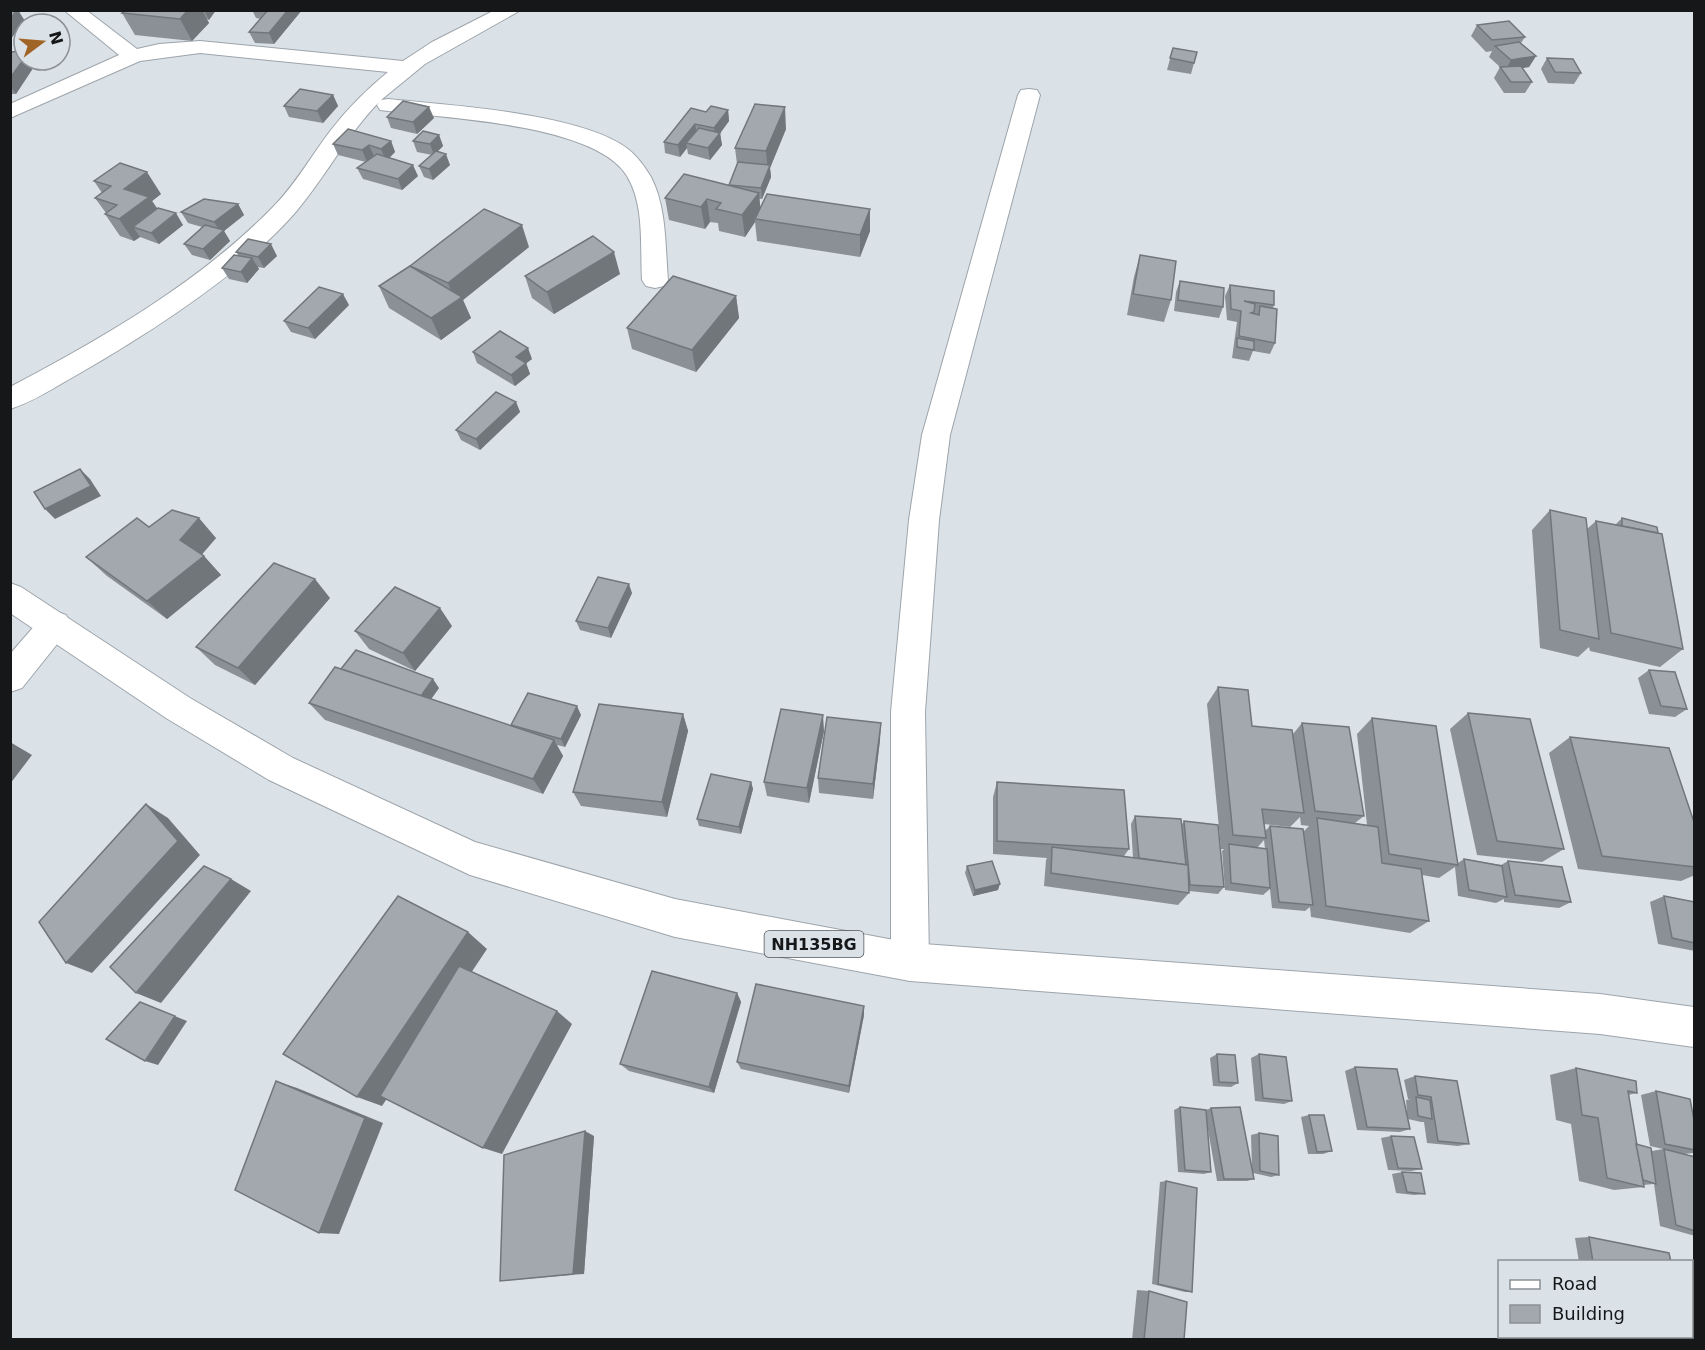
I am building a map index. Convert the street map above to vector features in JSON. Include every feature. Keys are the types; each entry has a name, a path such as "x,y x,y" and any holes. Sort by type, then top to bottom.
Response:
{"main road":[{"path":"74,10 133,56"},
{"path":"10,399 99,351 152,317 236,252 275,218 304,186 341,132 368,102 405,67 449,39 512,10"},
{"path":"10,112 133,56 159,50 200,47 405,67"},
{"path":"910,962 908,712 924,520 936,435 1029,95"},
{"path":"368,102 542,126 585,136 619,153 639,178 649,208 655,280"},
{"name":"NH135BG","path":"10,596 178,708 281,769 470,858 675,918 910,962 1600,1014 1695,1027"},
{"path":"10,678 55,624"}],"building":[{"path":"10,10 17,10 12,12 10,19"},
{"path":"126,10 188,10 180,19 122,13"},
{"path":"268,10 288,10 269,33 249,32"},
{"path":"1509,21 1525,37 1492,40 1477,25"},
{"path":"1519,42 1536,56 1511,60 1495,46"},
{"path":"1173,48 1197,52 1194,63 1170,58"},
{"path":"10,52 12,52 12,72 14,72 10,78"},
{"path":"1547,58 1573,59 1581,73 1555,72"},
{"path":"1521,66 1532,82 1511,82 1500,67"},
{"path":"300,89 333,95 317,111 284,106"},
{"path":"403,101 429,107 413,122 387,117"},
{"path":"755,104 785,107 766,151 735,148"},
{"path":"711,106 728,110 714,128 695,124 678,145 664,142 691,108 706,112"},
{"path":"699,128 720,133 708,148 686,143"},
{"path":"348,129 391,141 381,149 369,145 362,150 333,144"},
{"path":"423,131 439,135 430,144 413,141"},
{"path":"436,151 446,154 429,169 419,166"},
{"path":"377,154 413,165 398,179 357,168"},
{"path":"738,162 770,165 761,188 729,185"},
{"path":"120,163 147,172 124,189 149,197 119,219 105,214 117,205 95,198 111,186 94,181"},
{"path":"684,174 759,193 742,215 716,209 721,203 707,199 701,207 665,198"},
{"path":"767,194 870,209 860,235 755,219"},
{"path":"204,199 238,204 214,222 181,212"},
{"path":"158,208 176,213 151,233 133,227"},
{"path":"484,209 522,225 448,283 410,266"},
{"path":"205,225 224,230 203,249 184,244"},
{"path":"593,236 614,252 547,292 525,276"},
{"path":"248,239 271,244 258,257 236,252"},
{"path":"234,255 252,258 241,272 222,268"},
{"path":"1140,255 1176,261 1171,300 1133,294"},
{"path":"410,266 462,297 431,318 379,286"},
{"path":"673,276 736,296 692,350 627,328"},
{"path":"1180,281 1224,288 1223,307 1178,300"},
{"path":"1230,285 1274,291 1274,305 1244,301 1255,304 1254,312 1251,313 1259,315 1260,306 1277,309 1275,343 1239,336 1241,311 1231,309"},
{"path":"319,287 343,294 308,328 284,321"},
{"path":"500,331 528,348 516,357 526,363 511,375 473,352"},
{"path":"1237,338 1254,341 1254,350 1237,347"},
{"path":"496,392 516,402 476,439 456,430"},
{"path":"80,469 91,486 45,509 34,492"},
{"path":"172,510 199,518 180,540 204,556 147,601 86,557 137,518 149,527"},
{"path":"1550,510 1586,518 1599,639 1560,630"},
{"path":"1622,518 1657,527 1658,533 1622,526"},
{"path":"1596,521 1662,534 1683,649 1611,633"},
{"path":"274,563 315,579 238,668 196,647"},
{"path":"598,577 629,584 608,628 576,621"},
{"path":"395,587 440,608 403,653 355,631"},
{"path":"356,650 433,679 421,696 341,669"},
{"path":"335,667 554,740 533,779 309,703"},
{"path":"1649,670 1675,672 1687,709 1661,706"},
{"path":"1218,687 1248,690 1252,726 1292,730 1304,813 1262,809 1266,838 1233,835"},
{"path":"528,693 577,706 561,739 511,725"},
{"path":"599,704 683,714 662,802 573,792"},
{"path":"781,709 823,715 807,788 764,782"},
{"path":"1468,713 1530,719 1564,849 1497,841"},
{"path":"827,717 881,723 873,784 818,778"},
{"path":"1372,718 1436,726 1458,865 1389,854"},
{"path":"1302,723 1349,727 1364,816 1315,811"},
{"path":"1570,737 1669,748 1695,825 1695,867 1602,856"},
{"path":"711,774 751,782 739,827 697,819"},
{"path":"997,782 1124,790 1129,849 997,841"},
{"path":"146,804 178,841 66,963 39,922"},
{"path":"1135,816 1181,819 1186,865 1139,858"},
{"path":"1317,818 1378,827 1382,863 1421,869 1429,921 1326,906"},
{"path":"1184,821 1218,825 1224,887 1190,885"},
{"path":"1270,826 1303,829 1313,905 1279,902"},
{"path":"1229,844 1267,849 1270,888 1231,883"},
{"path":"1052,847 1188,865 1189,893 1051,873"},
{"path":"1464,859 1502,866 1507,897 1469,890"},
{"path":"992,861 1000,884 975,890 967,866"},
{"path":"1508,861 1562,867 1571,902 1515,895"},
{"path":"204,866 231,879 136,993 110,967"},
{"path":"398,896 468,932 357,1097 283,1054"},
{"path":"1664,896 1695,902 1695,943 1672,938"},
{"path":"459,966 557,1011 483,1148 380,1096"},
{"path":"652,971 737,993 709,1087 620,1064"},
{"path":"756,984 864,1006 849,1086 737,1062"},
{"path":"140,1002 175,1016 145,1061 106,1039"},
{"path":"1217,1054 1235,1055 1238,1083 1219,1082"},
{"path":"1259,1054 1286,1057 1292,1101 1263,1098"},
{"path":"1355,1067 1397,1069 1410,1129 1367,1127"},
{"path":"1576,1068 1636,1081 1637,1093 1628,1091 1644,1187 1607,1178 1598,1118 1582,1115"},
{"path":"1415,1076 1457,1081 1469,1144 1438,1141 1431,1097 1418,1095"},
{"path":"276,1081 365,1118 319,1233 235,1190"},
{"path":"1656,1091 1690,1099 1695,1125 1695,1150 1665,1144"},
{"path":"1416,1097 1430,1100 1432,1119 1418,1116"},
{"path":"1180,1107 1206,1110 1211,1172 1185,1170"},
{"path":"1240,1107 1254,1179 1224,1179 1211,1108"},
{"path":"1309,1115 1324,1115 1332,1151 1317,1152"},
{"path":"585,1131 573,1274 500,1281 504,1155"},
{"path":"1259,1133 1278,1136 1279,1175 1260,1171"},
{"path":"1391,1136 1414,1137 1422,1169 1398,1168"},
{"path":"1636,1144 1651,1148 1656,1184 1643,1180"},
{"path":"1664,1149 1695,1157 1695,1231 1676,1225"},
{"path":"1402,1172 1421,1173 1425,1194 1407,1192"},
{"path":"1166,1181 1197,1188 1192,1292 1158,1284"},
{"path":"1589,1237 1669,1253 1671,1260 1593,1260"},
{"path":"1149,1291 1187,1302 1184,1340 1144,1340"}]}
